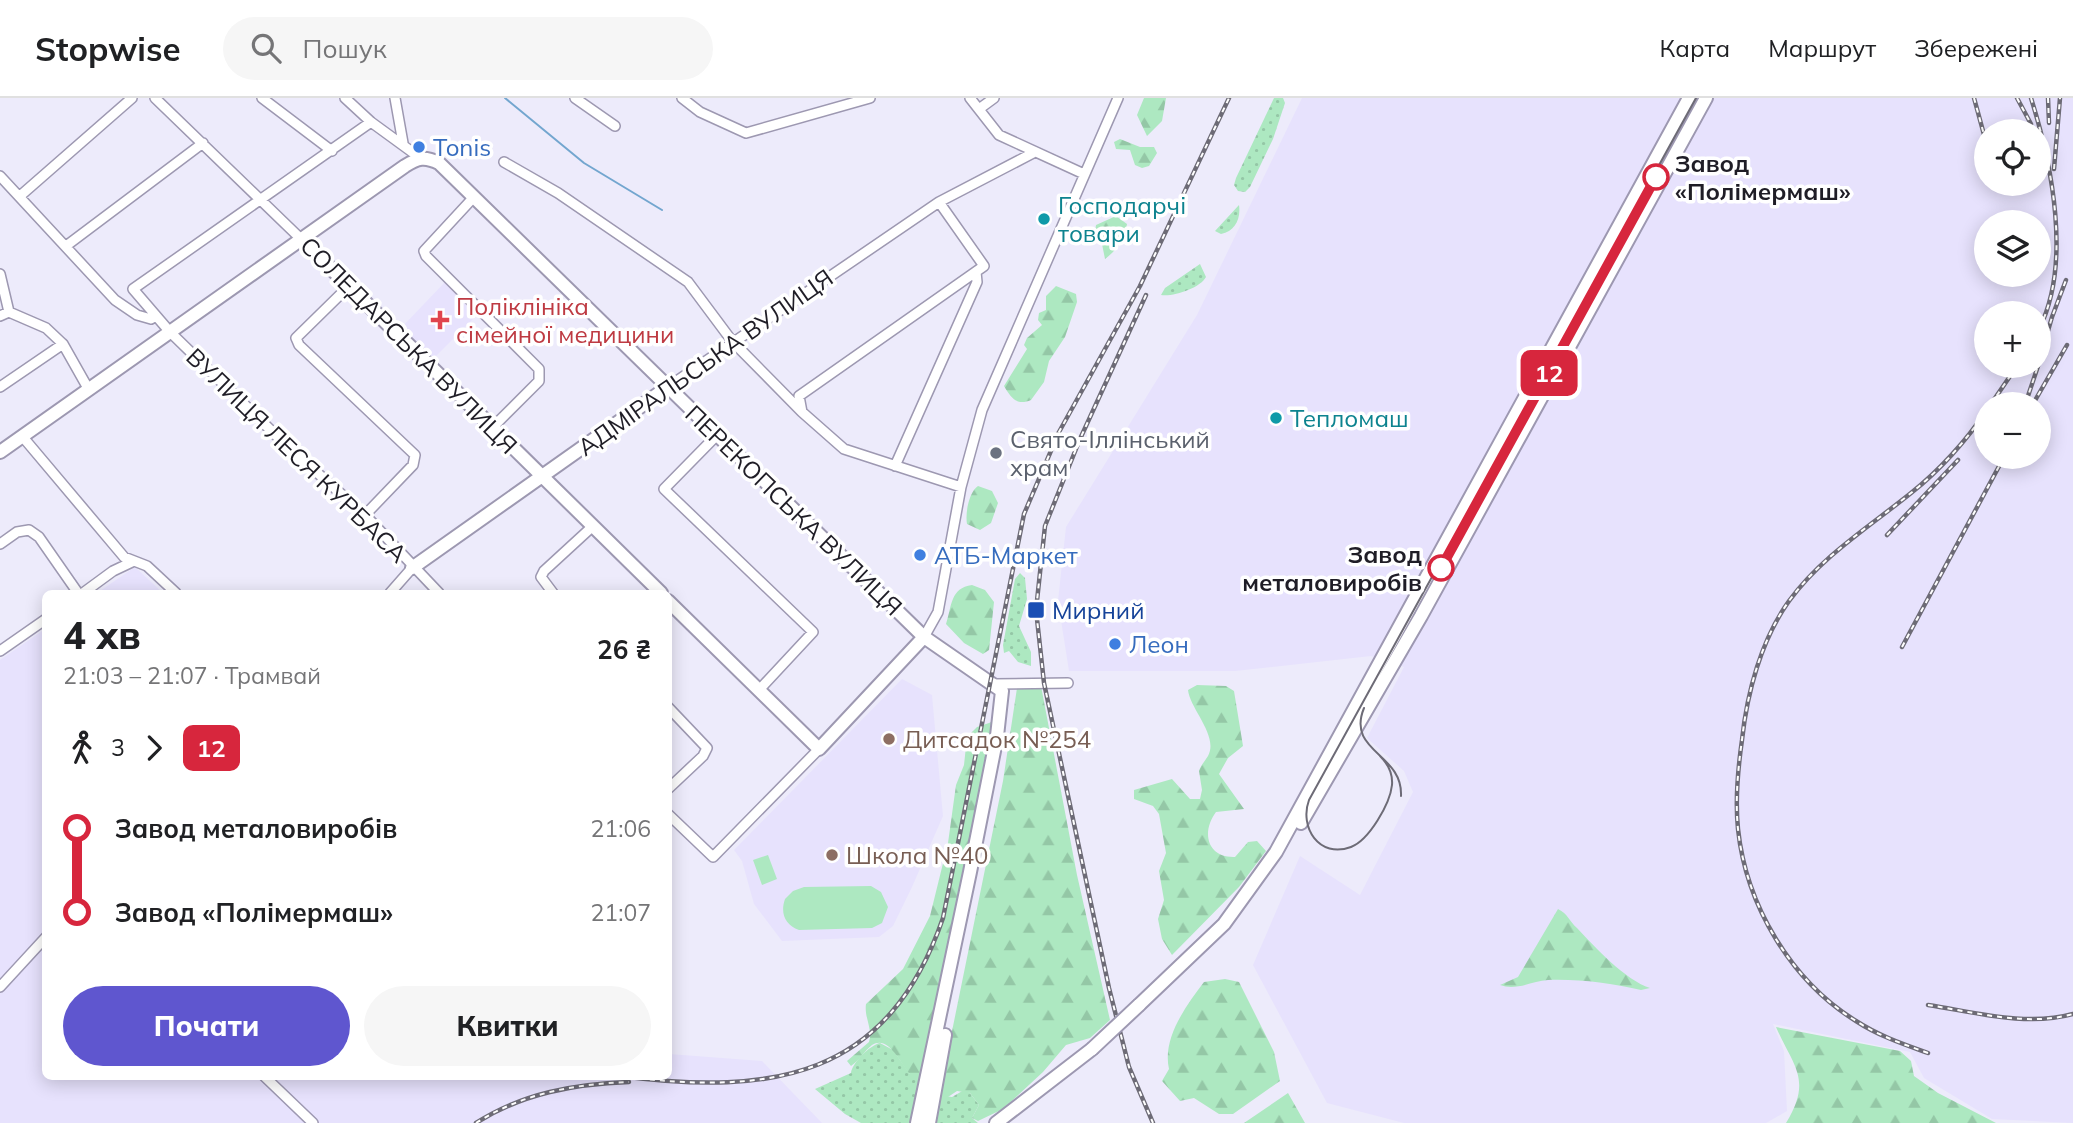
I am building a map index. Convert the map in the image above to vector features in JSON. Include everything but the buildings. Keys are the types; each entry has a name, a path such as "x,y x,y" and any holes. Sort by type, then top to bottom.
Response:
{"street":[{"path":"20,196 132,98"},
{"name":"СОЛЕДАРСЬКА ВУЛИЦЯ","path":"155,98 658,590"},
{"path":"262,98 332,151"},
{"path":"0,452 419,157 371,122 345,98"},
{"path":"395,98 403,143"},
{"path":"575,98 615,126"},
{"path":"682,98 700,112 746,134 870,98"},
{"path":"970,98 999,135 1084,174"},
{"path":"979,109 994,98"},
{"path":"672,818 713,857 924,637 938,612 961,486 982,410 1118,98"},
{"path":"1009,1123 1060,1083 1072,1067 1224,924 1276,852 1689,98"},
{"path":"1226,919 1256,889 1290,841 1360,724 1706,98"},
{"path":"263,201 371,122"},
{"path":"66,246 203,143"},
{"name":"АДМІРАЛЬСЬКА ВУЛИЦЯ","path":"393,590 412,568 732,341 939,202 1035,152"},
{"name":"ПЕРЕКОПСЬКА ВУЛИЦЯ","path":"419,157 439,163 924,637 998,688"},
{"path":"504,162 558,193 688,282 732,341 802,412 844,449 961,486"},
{"path":"0,176 115,300 137,315 151,319 156,316"},
{"path":"473,198 424,251 539,369 539,381 493,427"},
{"name":"ВУЛИЦЯ ЛЕСЯ КУРБАСА","path":"263,201 197,242 133,289 170,332 288,447 365,515 412,568 436,590"},
{"path":"802,412 799,396 984,266 939,202"},
{"path":"895,466 977,282 976,272"},
{"path":"0,274 5,314 46,328 62,344 89,390"},
{"path":"349,285 296,338 299,345 415,455 413,465 365,515"},
{"path":"0,387 62,344"},
{"path":"717,435 664,489 813,632 759,690"},
{"path":"22,436 124,557 147,566 173,590"},
{"path":"551,590 541,577 544,571 593,526"},
{"path":"0,544 18,532 29,530 38,537 78,590"},
{"path":"84,590 132,562"},
{"path":"672,605 819,749"},
{"path":"0,651 42,622"},
{"path":"998,688 1068,683"},
{"path":"919,1123 996,736 998,688"},
{"path":"929,1123 997,776 1006,712 998,688"},
{"path":"672,711 707,748 703,756 672,785"},
{"path":"0,986 42,941"},
{"path":"996,1123 1055,1076 1072,1067"},
{"path":"268,1080 313,1123"}],"shaded area":[{"path":"1302,98 2073,98 2073,1123 1992,1119 1924,1078 1910,1052 1773,1024 1784,1051 1787,1111 1766,1123 1404,1123 1327,1103 1253,965 1300,856 1360,895 1413,792 1404,771 1367,738 1404,667 1371,656 1235,671 1069,671 1058,601 1066,527 1197,315"},
{"name":"Поліклініка сімейної медицини","path":"446,281 479,313 434,358 402,327"},
{"path":"135,567 160,590 101,590"},
{"path":"42,631 42,1080 672,1080 672,1054 762,1061 822,1123 0,1123 0,660"},
{"name":"Школа №40","path":"902,679 932,695 943,816 912,887 893,926 879,937 782,941 754,904 742,861 734,850"}],"green space":[{"path":"1144,98 1166,98 1162,121 1147,136 1137,115"},
{"path":"1274,98 1283,98 1285,103 1273,139 1250,187 1245,192 1238,191 1234,185 1236,178"},
{"path":"1120,139 1140,147 1154,147 1157,153 1149,166 1142,168 1135,165 1130,150 1116,149 1114,142"},
{"path":"1239,205 1238,220 1233,227 1221,234 1215,231"},
{"path":"1116,216 1127,224 1126,229 1120,243 1105,259 1102,244 1095,232 1096,225"},
{"path":"1200,264 1206,277 1198,285 1179,293 1161,295 1165,288"},
{"path":"1056,286 1076,294 1077,302 1065,337 1049,361 1044,382 1031,400 1018,401 1004,386 1027,349 1024,345 1027,338 1042,325 1038,320 1039,313 1046,310 1046,296"},
{"path":"978,486 992,491 998,503 991,523 980,530 967,524 970,498"},
{"path":"1020,573 1025,578 1027,599 1019,626 1031,652 1031,666 1018,662 1009,651 1004,653 1003,645 1015,579"},
{"path":"972,585 985,590 994,602 989,650 983,654 964,643 946,624 956,594"},
{"path":"1197,685 1226,686 1234,691 1243,746 1228,758 1219,774 1244,809 1216,812 1209,828 1209,842 1218,853 1226,856 1235,857 1248,842 1257,841 1266,851 1239,887 1172,955 1162,939 1158,919 1164,900 1159,871 1166,853 1159,814 1153,806 1134,799 1134,790 1172,779 1190,799 1200,799 1202,790 1199,771 1208,756 1210,740 1188,690"},
{"path":"1041,686 1077,875 1110,1020 1090,1038 1066,1045 1043,1072 1003,1109 978,1121 972,1118 979,1105 970,1093 957,1091 945,1099 939,1095 1003,781 1017,688"},
{"path":"992,722 993,747 922,1070 917,1075 910,1074 889,1047 878,1043 869,1047 851,1066 847,1061 869,1042 866,1004 903,969 930,916 948,843 956,785 964,765 967,737 977,727"},
{"path":"768,855 777,879 762,885 753,860"},
{"path":"871,886 881,892 888,907 882,923 872,928 799,930 785,918 785,899 793,891 804,887"},
{"path":"1558,909 1611,962 1640,984 1650,988 1641,990 1595,982 1560,980 1512,987 1500,985 1518,977"},
{"path":"1225,979 1239,982 1274,1052 1280,1081 1233,1114 1219,1114 1194,1098 1180,1101 1162,1081 1169,1069 1172,1034 1183,1012 1204,982"},
{"path":"1776,1027 1900,1051 1911,1061 1914,1076 1938,1093 1996,1123 1786,1123 1798,1095 1798,1073"},
{"path":"880,1043 893,1050 910,1074 922,1070 914,1123 861,1123 845,1114 815,1089 851,1073 862,1055"},
{"path":"964,1090 970,1093 979,1105 972,1118 978,1123 933,1123 939,1095 952,1097"},
{"path":"1288,1093 1305,1123 1244,1123"}],"waterway":[{"path":"505,98 584,163 662,210"}],"tram line":[{"path":"1380,756 1389,769 1392,785 1378,820 1365,837 1351,847 1340,850 1321,845 1309,830 1309,800 1696,98"},
{"name":"12","path":"1441,568 1656,177"},
{"path":"1364,708 1362,734 1368,744 1394,770 1401,796"}],"railway":[{"path":"657,1080 727,1082 775,1077 818,1065 857,1044 891,1013 920,972 943,918 1024,514 1059,432 1140,286 1229,98"},
{"path":"1974,98 1980,119"},
{"path":"2017,98 2028,119"},
{"path":"2031,98 2046,153 2055,214 2057,245 2049,301"},
{"path":"2048,98 2049,119"},
{"path":"2054,169 2060,98"},
{"path":"2051,320 2066,280"},
{"path":"1146,295 1080,439 1045,526 1036,610 1044,683 1109,988 1129,1067 1153,1123"},
{"path":"2040,392 2067,345"},
{"path":"1999,392 2009,378"},
{"path":"2029,392 2034,378"},
{"path":"1928,1053 1891,1039 1856,1021 1811,985 1792,963 1762,913 1743,857 1737,818 1738,773 1744,722 1757,668 1779,616 1789,601 1831,556 1932,475 1974,427"},
{"path":"1887,535 1958,460"},
{"path":"1902,647 1998,469"},
{"path":"1928,1005 2019,1019 2055,1018 2073,1014"},
{"path":"476,1123 531,1097 569,1088 629,1082"}],"place":[{"name":"Tonis","path":"419,147"},
{"name":"Завод «Полімермаш»","path":"1656,177"},
{"name":"Господарчі товари","path":"1044,219"},
{"name":"Поліклініка сімейної медицини","path":"440,320"},
{"name":"Тепломаш","path":"1276,418"},
{"name":"Свято-Іллінський храм","path":"996,453"},
{"name":"АТБ-Маркет","path":"920,555"},
{"name":"Завод металовиробів","path":"1441,568"},
{"name":"Мирний","path":"1036,610"},
{"name":"Леон","path":"1115,644"},
{"name":"Дитсадок №254","path":"889,739"},
{"name":"Школа №40","path":"832,855"}]}
